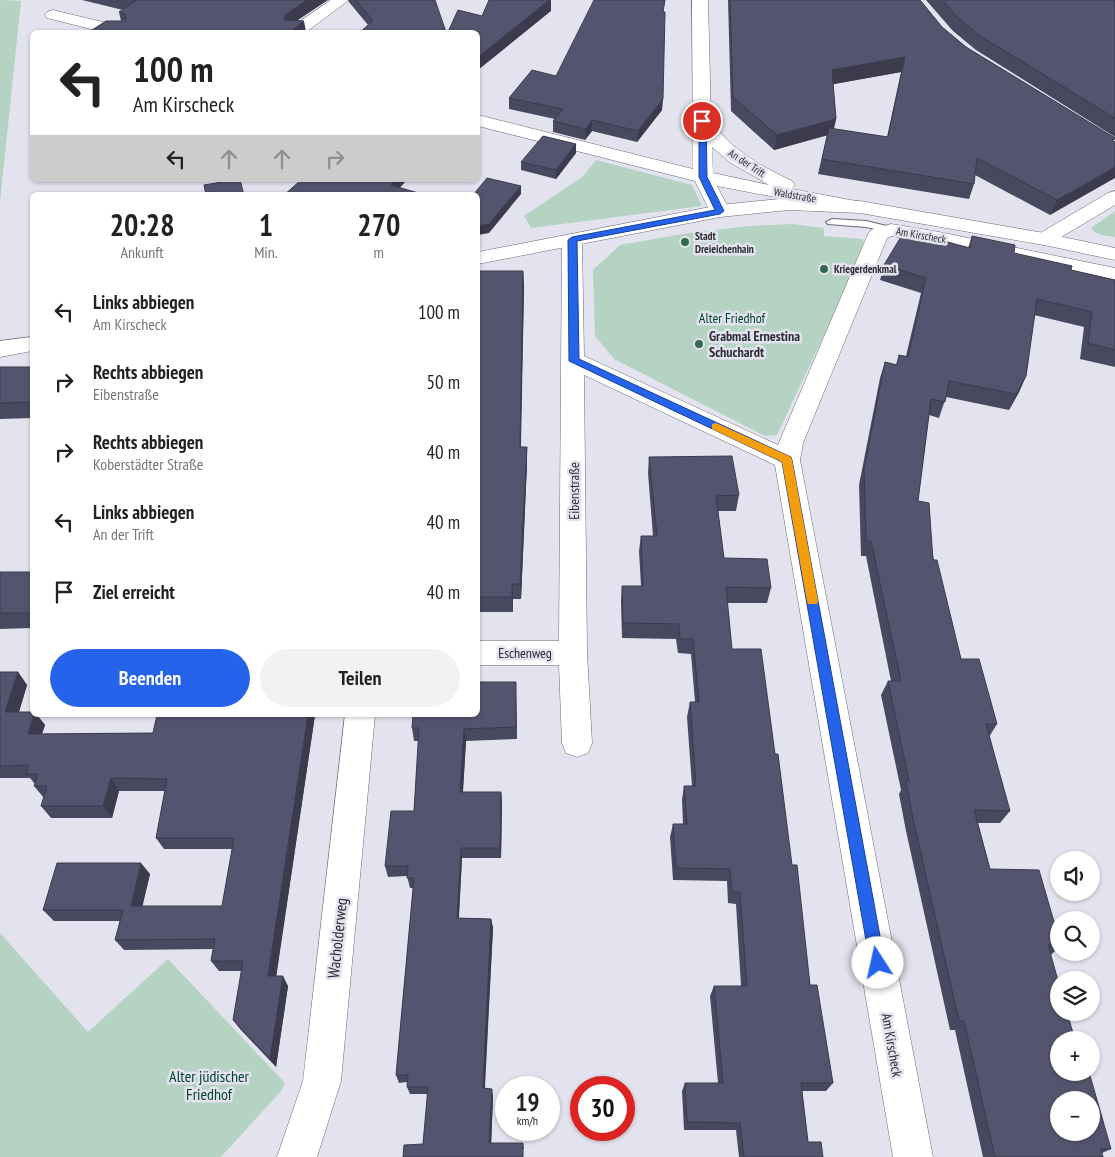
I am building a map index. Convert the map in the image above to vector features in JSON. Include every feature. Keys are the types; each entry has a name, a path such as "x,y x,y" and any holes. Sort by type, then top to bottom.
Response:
{"street":[{"path":"299,30 341,0"},
{"path":"700,0 703,177 720,211"},
{"path":"53,15 113,30"},
{"name":"Waldstraße","path":"480,121 703,177 1044,239 1115,254"},
{"name":"An der Trift","path":"702,121 715,140 728,152 757,172 797,190 860,207"},
{"path":"1044,239 1115,197"},
{"path":"480,258 720,211 789,204 860,207"},
{"name":"Am Kirscheck","path":"913,1157 787,460 790,443 878,234 891,230 989,248 1115,275"},
{"name":"Eibenstraße","path":"572,240 574,361 573,653 576,743"},
{"path":"0,349 30,344"},
{"path":"574,361 787,460"},
{"name":"Eschenweg","path":"480,654 573,653"},
{"name":"Wacholderweg","path":"297,1157 322,1082 360,717"}],"lane":[{"path":"832,222 866,224 891,230"}],"green space":[{"path":"0,0 21,1 0,202"},
{"path":"596,160 692,185 702,206 531,228 524,216 582,177"},
{"path":"1115,211 1115,237 1098,234 1093,231 1091,228"},
{"name":"Alter Friedhof","path":"792,224 824,228 824,236 863,239 864,250 777,435 765,436 614,359 595,336 593,270 620,245 689,233 749,226"},
{"name":"Alter jüdischer Friedhof","path":"0,933 88,1032 168,959 285,1083 281,1091 221,1157 0,1157"}],"building":[{"path":"132,0 307,0 286,14 284,20 304,21 292,30 92,30 106,21 126,21 125,14 119,12 135,1"},
{"path":"356,0 435,0 445,30 362,30 373,21"},
{"path":"489,0 549,0 480,55 480,30 449,30 458,10 482,16"},
{"path":"594,0 665,0 663,12 665,12 663,99 638,131 592,120 586,129 553,121 563,109 509,98 532,70 556,76"},
{"path":"730,0 920,0 942,27 966,47 1115,138 1112,140 1115,142 1115,167 1057,200 977,158 974,184 822,159 829,128 888,137 905,57 832,70 836,119 777,135 733,97"},
{"path":"943,0 1115,0 1115,118 980,36 957,17"},
{"path":"543,136 576,144 556,170 521,162"},
{"path":"487,178 521,186 489,224 480,226 480,192 475,192"},
{"path":"222,182 241,182 243,192 205,192 204,185"},
{"path":"299,182 394,182 391,185 415,192 287,192"},
{"path":"902,235 926,242 929,237 970,248 972,236 1015,245 1014,253 1072,266 1071,270 1115,280 1115,350 1088,343 1092,312 1037,299 1026,376 1016,394 949,381 945,402 931,399 918,501 929,503 933,560 937,560 961,659 979,659 997,724 986,724 1010,811 974,810 990,869 1039,870 1051,911 1050,945 1048,945 1050,961 1053,961 1055,971 1050,971 1050,1021 1070,1021 1072,1031 1050,1031 1050,1081 1092,1081 1094,1091 1050,1091 1050,1141 1100,1141 1100,1110 1111,1149 1101,1149 1103,1157 995,1157 964,1021 959,1021 913,819 906,781 909,781 888,681 901,681 871,541 866,541 864,469 885,362 897,365 899,355 908,357 926,278 884,265"},
{"path":"480,271 523,271 520,447 527,447 520,584 512,584 512,597 480,597"},
{"path":"0,367 30,367 30,402 0,403"},
{"path":"732,456 739,495 716,496 724,558 767,559 771,588 726,587 732,649 761,649 775,754 778,754 792,865 797,865 810,985 817,985 833,1083 801,1083 808,1142 821,1142 823,1157 744,1157 740,1123 687,1122 685,1083 723,1083 714,986 747,986 740,892 732,892 730,869 676,868 673,824 687,824 684,786 696,786 690,702 699,702 693,639 680,639 679,624 623,623 622,586 643,586 641,536 657,536 649,457"},
{"path":"0,572 30,572 30,613 0,613"},
{"path":"0,672 18,672 5,712 30,712 30,717 33,717 28,734 153,733 157,717 308,717 268,976 283,976 270,1059 233,1020 243,961 211,961 215,939 115,940 123,910 43,910 57,863 141,863 131,906 222,906 234,838 156,838 167,779 111,778 103,806 41,806 47,786 34,786 38,774 26,774 29,765 0,766"},
{"path":"480,682 516,682 516,727 464,729 460,792 501,792 500,848 461,848 457,918 491,919 483,1088 492,1089 489,1143 523,1143 523,1157 403,1157 404,1145 423,1144 428,1087 407,1087 408,1075 396,1075 414,878 407,878 408,866 385,866 391,811 414,811 419,728 412,728 413,717 480,717"}],"slow traffic":[{"path":"716,426 787,460 812,601"}],"place":[{"name":"Stadt Dreieichenhain","path":"685,242"},
{"name":"Kriegerdenkmal","path":"824,269"},
{"name":"Grabmal Ernestina Schuchardt","path":"699,344"}],"route":[{"path":"702,121 703,177 720,211 572,240 574,361 787,460 878,963"}]}
